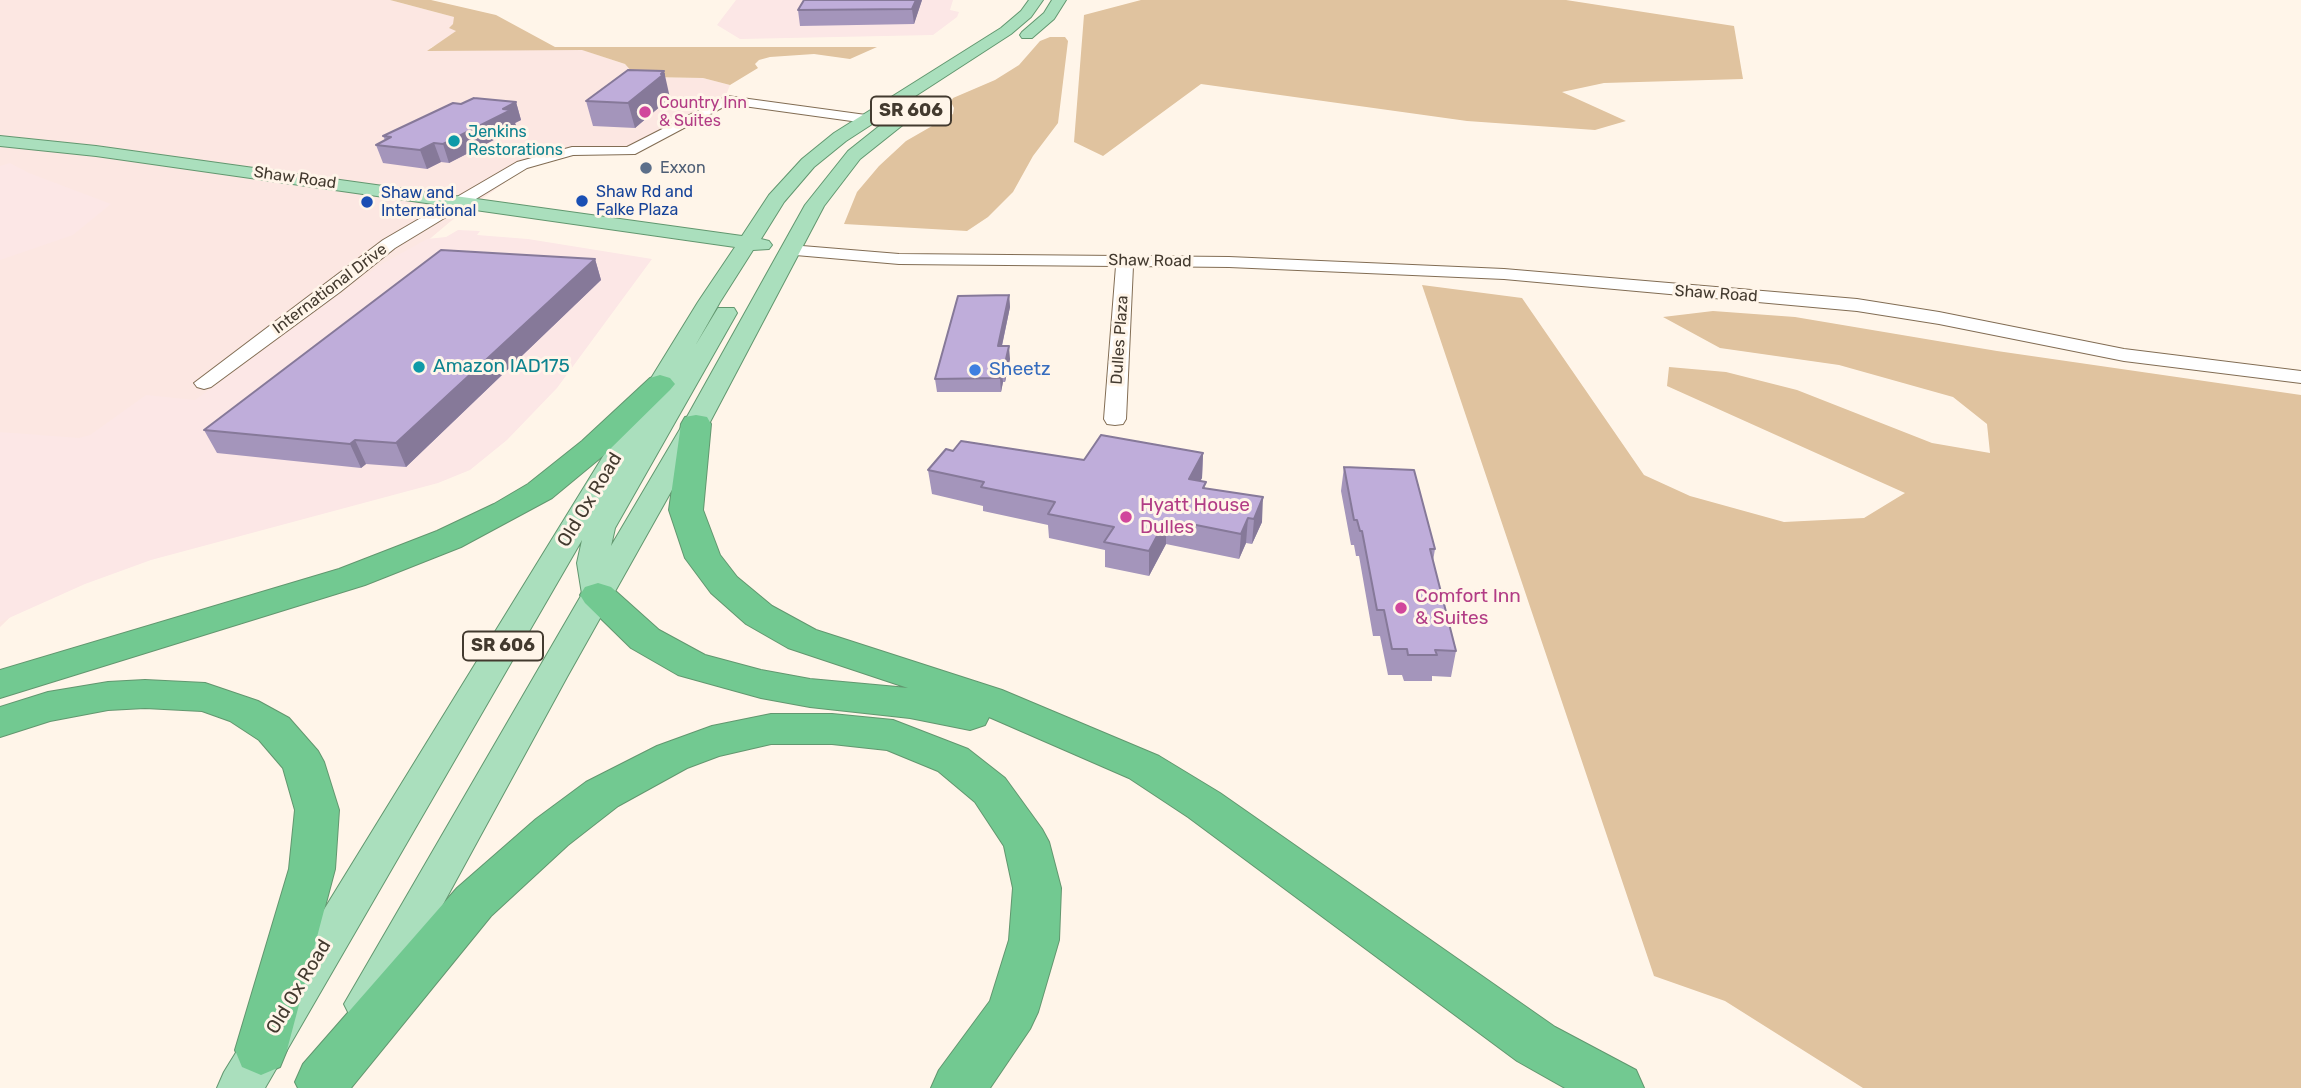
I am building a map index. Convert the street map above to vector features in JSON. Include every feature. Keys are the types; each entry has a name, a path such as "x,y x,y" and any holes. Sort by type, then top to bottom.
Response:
{"highway":[{"path":"0,684 352,577 449,539 506,512 540,491 593,448 660,384"},
{"path":"696,424 686,510 703,558 724,585 759,615 802,639 988,700 1144,767 1204,805 1429,970 1536,1044 1616,1088"},
{"path":"598,595 645,639 692,665 773,687 910,703 1073,735"},
{"path":"0,722 48,707 108,696 145,694 205,697 244,711 274,729 303,762 317,810 312,869 251,1069"},
{"path":"321,1085 474,902 552,832 602,794 672,757 712,742 771,729 832,729 894,735 953,760 990,790 1026,842 1037,888 1034,940 1012,1012 958,1088"}],"main road":[{"name":"SR 606","path":"740,226 808,163 866,119 1006,32 1026,15 1036,0"},
{"name":"SR 606","path":"321,1085 696,424 825,190 854,155 897,120 1028,35 1049,16 1059,0"},
{"name":"Shaw Road","path":"0,141 96,151 641,226 740,226 790,250"},
{"name":"Old Ox Road","path":"251,1069 660,384 740,226"},
{"path":"598,595 592,563 600,528 744,282 754,257 752,247 740,226"}],"street":[{"name":"International Drive","path":"204,383 334,288 388,244 505,173 540,158 580,151 630,151 727,100 866,119"},
{"name":"Shaw Road","path":"790,250 899,259 1125,260 1423,270 1857,305 1939,318 2124,355 2301,377"},
{"name":"Dulles Plaza","path":"1115,419 1125,260"}],"shaded area":[{"path":"0,0 390,0 454,17 456,31 447,40 430,48 583,50 625,64 633,73 649,77 703,78 730,85 726,95 619,153 560,157 524,169 451,221 209,425 0,627"},
{"path":"390,0 431,0 496,15 555,47 877,47 850,59 814,54 770,57 759,60 755,64 758,68 730,85 703,78 649,77 633,73 625,64 582,50 427,51 456,31 449,28 454,17"},
{"path":"736,0 953,0 950,10 959,12 957,17 933,35 740,39 717,25"},
{"path":"1141,0 1566,0 1734,26 1743,79 1604,83 1562,92 1626,121 1595,130 1467,121 1201,84 1103,156 1074,142 1084,15"},
{"path":"1050,37 1065,37 1068,41 1058,123 1033,156 1013,192 988,217 967,231 844,224 857,192 879,166 906,141 953,114 953,98 995,80 1019,65 1040,41"},
{"path":"10,163 29,173 111,204 73,235 0,260 0,166"},
{"path":"458,230 480,231 477,235 528,239 652,259 557,388 507,440 470,470 438,483 151,560 85,584 0,622 0,432 79,438 90,435 146,395 195,400 380,265 427,239 446,237"},
{"path":"1422,285 1522,298 1644,475 1690,496 1784,522 1864,518 1905,493 1667,386 1669,367 1726,372 1797,390 1932,443 1990,453 1987,424 1953,397 1839,365 1720,348 1663,317 1713,311 1795,317 1997,351 2301,395 2301,1088 1863,1088 1725,1001 1654,976"}],"building":[{"path":"804,0 916,0 912,9 798,10"},
{"path":"628,70 664,71 661,74 664,74 628,103 586,101"},
{"path":"474,98 516,102 503,109 511,110 443,144 434,143 420,150 376,145 391,137 383,136 453,103 461,104"},
{"name":"Amazon IAD175","path":"441,250 595,259 396,443 355,440 350,444 204,430"},
{"path":"1009,295 998,346 1009,346 1000,378 935,379 958,296"},
{"path":"1101,435 1203,453 1189,479 1206,482 1203,488 1263,497 1254,519 1248,518 1241,534 1166,519 1149,551 1104,542 1114,527 1048,514 1055,502 981,487 984,482 928,470 946,449 953,451 961,441 1084,460"},
{"name":"Comfort Inn & Suites","path":"1344,467 1414,470 1435,549 1430,549 1456,651 1435,650 1437,655 1408,655 1407,649 1392,649 1384,610 1377,610 1362,531 1357,520 1354,520"}],"place":[{"name":"Country Inn & Suites","path":"645,112"},
{"name":"Jenkins Restorations","path":"454,141"},
{"name":"Exxon","path":"646,168"},
{"name":"Shaw Rd and Falke Plaza","path":"582,201"},
{"name":"Shaw and International","path":"367,202"},
{"name":"Amazon IAD175","path":"419,367"},
{"name":"Sheetz","path":"975,370"},
{"name":"Hyatt House Dulles","path":"1126,517"},
{"name":"Comfort Inn & Suites","path":"1401,608"}]}
